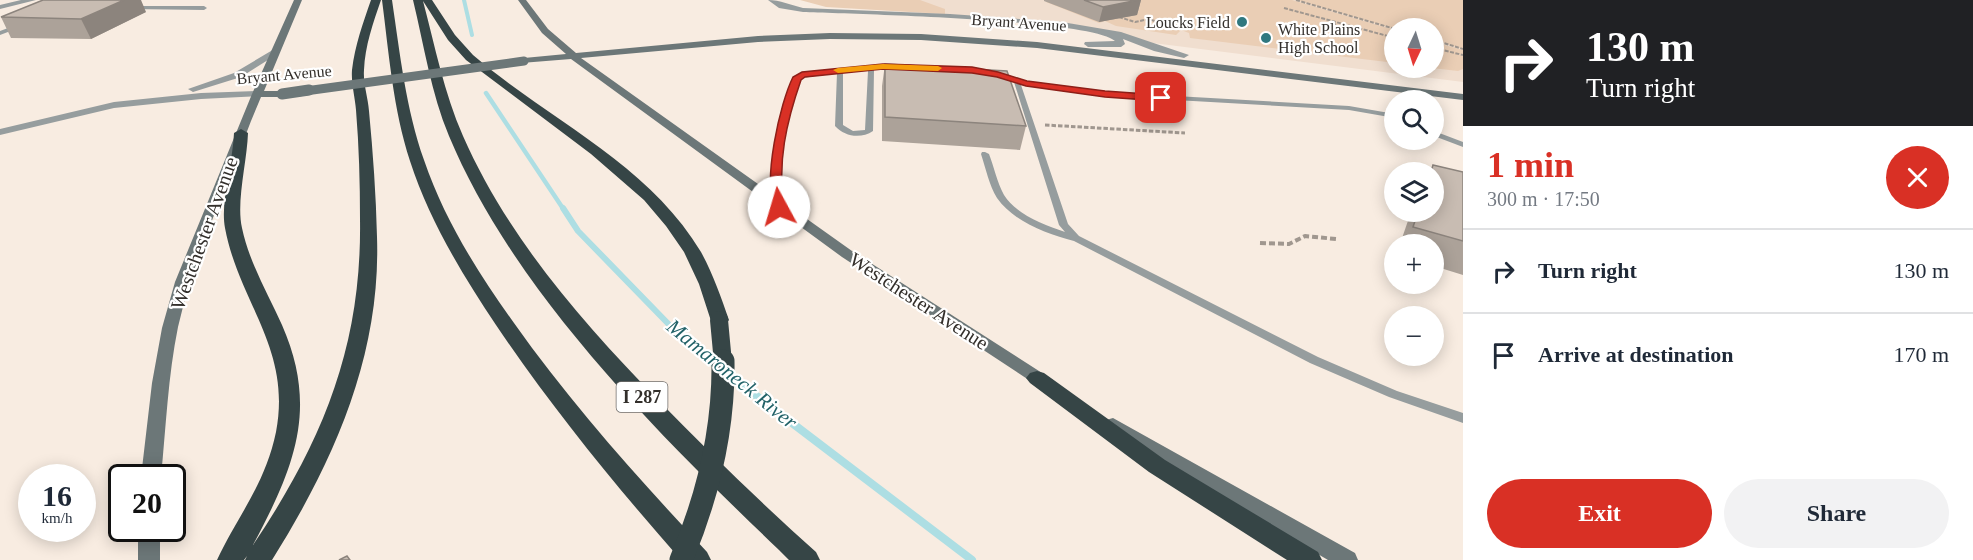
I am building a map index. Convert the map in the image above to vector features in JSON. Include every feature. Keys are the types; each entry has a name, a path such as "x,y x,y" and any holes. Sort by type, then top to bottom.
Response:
{"highway":[{"path":"243,554 304,487 324,448 339,410 357,350 364,309 369,250 358,71 362,42 376,0"},
{"path":"387,0 399,86 410,139 427,185 461,255 498,313 551,388 620,473 698,560"},
{"name":"I 287","path":"418,0 451,124 481,187 515,242 563,307 631,385 701,459 807,560"},
{"path":"427,0 447,32 473,60 596,149 660,208 695,254 712,293 719,320 724,373 722,422 708,488 681,560"},
{"path":"241,133 240,159 233,200 233,227 282,351 290,390 286,435 276,470 243,554"},
{"path":"1037,378 1157,466 1308,560"}],"main road":[{"name":"Westchester Avenue","path":"152,464 156,413 176,305 190,262 241,133 298,0"},
{"name":"Westchester Avenue","path":"522,0 545,31 572,55 779,207 907,295 1037,378 1198,475 1347,560"},
{"name":"Bryant Avenue","path":"257,94 282,94 680,39 794,32 947,33 1088,44 1463,89"},
{"name":"Bryant Avenue","path":"572,55 588,56 692,44 777,38 864,36 943,38 1047,46 1463,97"},
{"path":"596,73 599,63 612,53"},
{"path":"149,542 149,560"}],"street":[{"path":"0,7 32,0"},
{"path":"772,0 782,6 795,9 828,9"},
{"path":"785,0 796,5 828,9 1001,20 1103,32 1184,55"},
{"path":"1088,44 1121,44 1118,38 1103,32"},
{"path":"114,105 223,82 256,67 276,51"},
{"name":"Bryant Avenue","path":"0,132 114,105 201,96 257,94"}],"lane":[{"path":"529,11 530,0"},
{"path":"119,7 204,8"},
{"path":"0,33 22,25"},
{"path":"779,207 776,188 783,118 796,78 809,73 871,67 907,67"},
{"path":"840,70 840,126 850,133 861,134 869,131 871,67"},
{"path":"990,73 1017,82 1105,94 1349,108 1384,114"},
{"path":"1017,82 1064,225 1080,240"},
{"path":"1444,137 1463,146"},
{"path":"985,154 1001,196 1016,213 1041,226 1080,240 1334,369 1393,394 1463,418"}],"path":[{"path":"1296,0 1384,26"},
{"path":"1283,7 1384,35"},
{"path":"1114,15 1135,22 1149,20 1171,27"},
{"path":"1337,24 1327,26 1358,35"},
{"path":"1444,43 1463,48"},
{"path":"1444,51 1463,56"},
{"path":"1031,124 1185,133"},
{"path":"1260,243 1289,244 1305,236 1336,239"}],"shaded area":[{"path":"800,0 920,0 945,9 945,14 826,7"},
{"name":"White Plains High School","path":"836,0 1463,0 1463,82 1431,78 1444,78 1444,18 1384,18 1384,72 1153,43 1068,23 853,8"},
{"name":"Loucks Field","path":"1057,0 1292,0 1384,27 1384,62 1190,38 1189,33 1181,30 1176,35 1116,26 1105,21 1099,23 1046,2"},
{"path":"1296,0 1463,0 1463,49 1444,43 1444,18 1384,18 1384,26"},
{"path":"1444,45 1463,50 1463,55 1455,53 1463,56 1463,69 1458,71 1444,69"}],"building":[{"path":"43,0 124,0 81,19 1,17"},
{"path":"1084,0 1138,0 1103,7"},
{"path":"885,64 1007,71 1026,126 885,117"},
{"path":"1444,168 1463,172 1463,241 1413,227 1415,222 1444,222"}],"waterway":[{"name":"Mamaroneck River","path":"464,0 472,35"},
{"name":"Mamaroneck River","path":"486,93 564,210"},
{"name":"Mamaroneck River","path":"563,208 578,231 685,341 713,363"},
{"name":"Mamaroneck River","path":"711,361 716,365"},
{"name":"Mamaroneck River","path":"729,375 972,560"}],"slow traffic":[{"path":"838,70 883,66 938,68"}],"place":[{"name":"Loucks Field","path":"1242,22"},
{"name":"White Plains High School","path":"1266,38"}],"route":[{"path":"779,207 776,188 783,118 796,78 802,74 883,66 972,70 1026,84 1161,98"}]}
